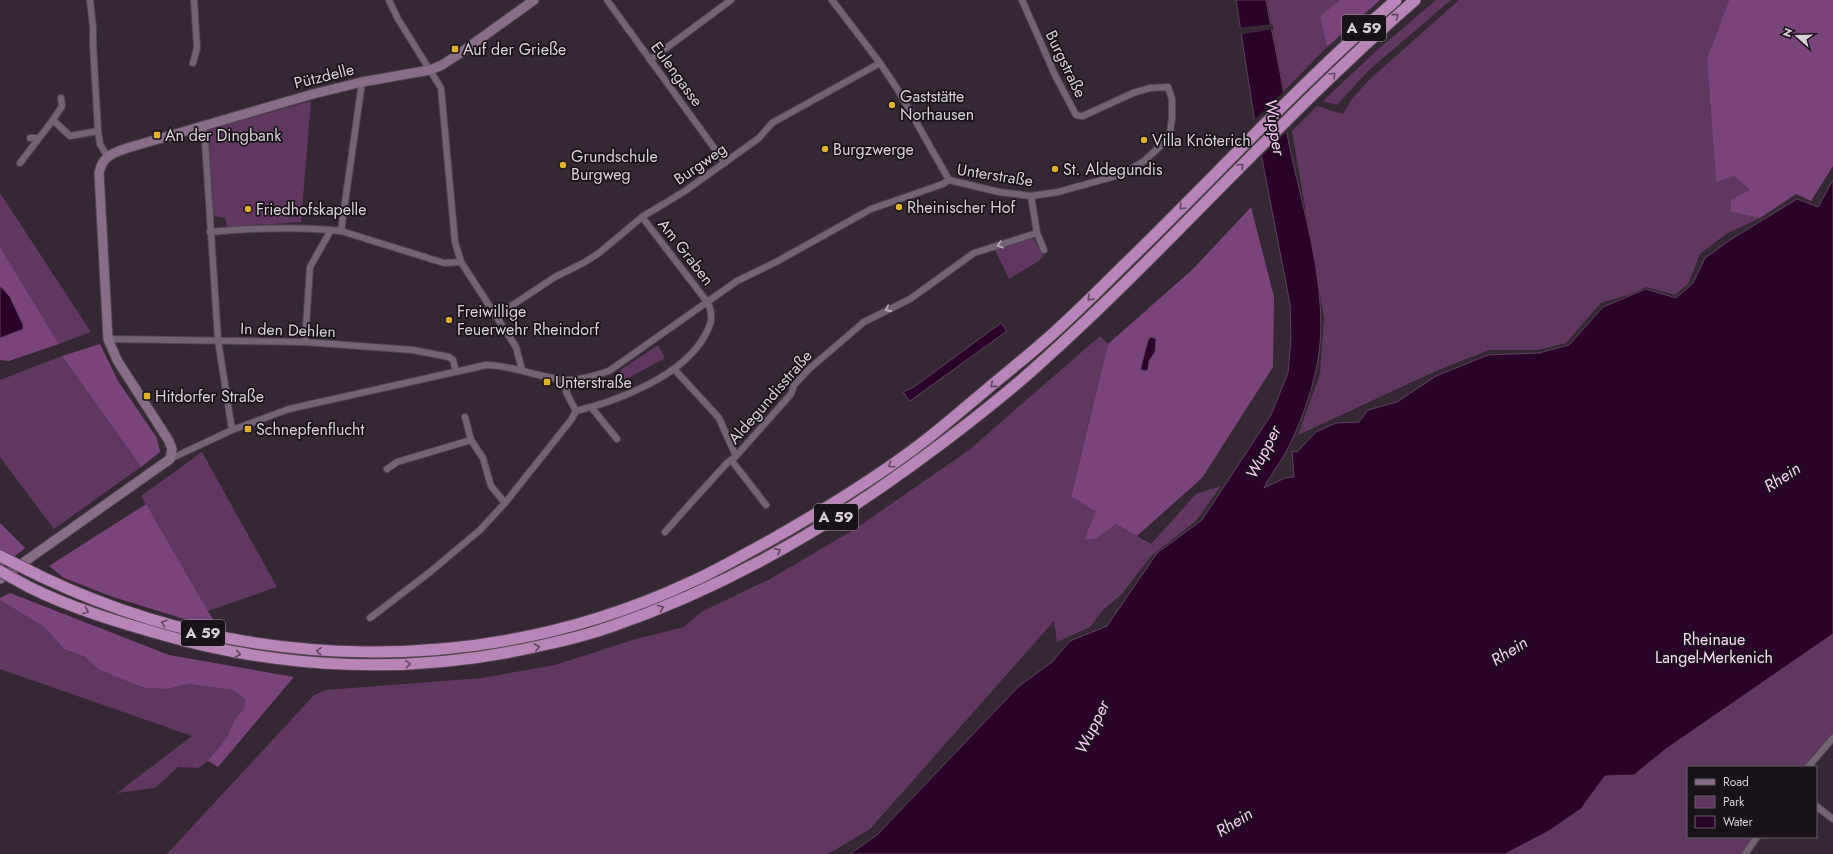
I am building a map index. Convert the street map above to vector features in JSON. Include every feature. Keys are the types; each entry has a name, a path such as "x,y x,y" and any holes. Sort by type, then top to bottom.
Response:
{"highway":[{"name":"A 59","path":"0,556 42,578 96,602 192,631 225,639 340,653 419,652 502,642 589,620 623,609 691,582 762,545 862,485 924,441 1042,343 1151,239 1209,179 1334,56 1396,0"},
{"name":"A 59","path":"0,571 29,587 92,614 191,644 244,655 324,664 399,665 472,659 509,653 606,629 666,606 719,583 801,538 864,500 975,418 1026,376 1087,320 1345,63 1415,0"}],"street":[{"path":"90,0 93,27 98,132 100,144 107,156 101,166 99,177 108,339 117,360 169,441 172,449 170,459"},
{"path":"193,63 197,48 194,0"},
{"path":"389,0 398,19 441,88 455,242 461,262 516,346 522,370"},
{"name":"Pützdelle","path":"107,156 124,149 313,94 362,82 430,70 442,65 459,54 534,0"},
{"name":"Eulengasse","path":"607,0 725,163"},
{"path":"650,60 731,0"},
{"path":"832,0 880,63 898,90 949,180"},
{"name":"Burgstraße","path":"1022,0 1055,75 1076,115 1083,116 1144,90 1168,87"},
{"name":"Burgweg","path":"496,316 555,277 599,254 642,217 685,191 759,138 772,123 880,63"},
{"path":"342,231 362,82"},
{"name":"Unterstraße","path":"569,380 588,378 609,371 708,303 737,281 776,262 871,209 943,184 949,180 999,192 1030,196 1058,192 1124,174 1144,161 1165,142 1170,133 1172,100 1168,87"},
{"path":"20,163 62,106 61,98"},
{"path":"53,120 70,136 98,132"},
{"path":"204,126 218,340 232,430"},
{"path":"30,138 38,138"},
{"path":"1030,196 1037,233 1044,250"},
{"name":"Am Graben","path":"642,217 708,303"},
{"path":"210,232 255,228 302,228 342,231 444,263 461,262"},
{"path":"305,342 310,267 331,230"},
{"name":"Aldegundisstraße","path":"665,532 696,496 727,463 734,458 791,394 794,385 809,369 864,322 910,299 949,270 974,254 1037,233"},
{"path":"370,618 430,572 480,530 505,503 571,420 576,411 591,407 653,382 675,370 698,347 711,324 712,312 708,303"},
{"name":"In den Dehlen","path":"108,339 305,342 413,350 449,357 453,360 456,371"},
{"path":"0,579 170,459 232,430 289,409 456,371 486,365 498,365 569,380 566,392 576,411"},
{"path":"675,370 719,418 734,458 766,505"},
{"path":"591,407 617,439"},
{"path":"465,417 471,440 483,458 491,486 505,503"},
{"path":"387,469 397,462 471,440"},
{"path":"1809,766 1833,738"},
{"path":"1817,807 1833,819"},
{"path":"1745,854 1756,838"}],"green space":[{"path":"1267,0 1340,0 1320,16 1327,47 1284,91"},
{"path":"1436,0 1451,0 1368,71 1337,105 1323,101 1375,52"},
{"path":"1459,0 1729,0 1707,59 1716,182 1734,175 1750,190 1731,212 1760,218 1726,234 1700,254 1688,284 1675,295 1646,287 1631,294 1601,303 1566,343 1538,350 1489,350 1436,371 1298,435 1320,374 1324,318 1292,131 1317,106 1343,114 1352,99 1369,80"},
{"path":"311,101 301,222 227,227 225,218 213,216 207,130"},
{"path":"0,193 91,332 59,344 0,247"},
{"path":"1034,238 1043,256 1039,261 1009,279 995,250"},
{"path":"1100,336 1108,344 1071,495 1096,512 1097,538 1116,524 1151,544 1196,494 1221,486 1196,521 1151,556 1122,594 1102,611 1090,627 1057,642 1054,621 870,829 828,854 167,854 314,695 326,690 482,678 555,665 636,639 684,627 701,612 770,579 855,529 969,450"},
{"path":"658,345 665,358 625,380 619,371"},
{"path":"62,356 141,467 54,529 0,457 0,380"},
{"name":"Rheinaue Langel-Merkenich","path":"1833,434 1833,735 1808,766 1687,766 1687,838 1753,838 1742,854 1166,854"},
{"path":"202,452 277,587 208,611 141,496"},
{"path":"0,600 44,627 64,649 85,657 99,670 144,688 167,689 189,684 234,690 245,699 244,708 235,719 228,736 208,761 198,768 178,767 155,788 117,793 192,736 0,669"}],"shaded area":[{"path":"1340,0 1380,0 1327,47 1320,16"},
{"path":"1729,0 1833,0 1833,166 1811,201 1796,194 1760,218 1731,212 1731,200 1750,190 1734,176 1716,182 1707,59"},
{"path":"1251,207 1274,297 1273,367 1202,478 1137,536 1116,524 1097,538 1084,540 1096,512 1071,496 1108,344 1193,269"},
{"path":"0,247 59,344 9,361 0,360 0,338 23,329 23,325 10,297 0,286"},
{"path":"100,344 118,381 157,438 160,452 141,467 62,356"},
{"path":"146,504 217,626 181,618 113,597 64,578 49,566"},
{"path":"0,523 25,548 0,568"},
{"path":"10,593 169,655 294,677 218,767 208,761 228,736 235,719 244,708 245,699 234,690 189,684 167,689 144,688 99,670 85,657 64,649 44,627 0,600 0,598"}],"water":[{"path":"1236,0 1266,0 1283,89 1287,134 1313,252 1321,313 1320,342 1314,381 1295,433 1286,452 1264,488 1285,478 1294,477 1292,451 1297,452 1316,432 1336,423 1359,422 1368,410 1397,402 1436,376 1488,355 1539,353 1569,345 1603,307 1646,289 1676,298 1693,283 1705,258 1730,240 1797,199 1818,207 1833,180 1833,634 1666,749 1634,775 1605,776 1581,809 1549,831 1505,854 850,854 877,835 1018,687 1052,662 1070,641 1107,626 1157,553 1202,520 1271,415 1288,373 1291,338 1290,304 1254,117"},
{"path":"0,286 10,297 23,325 23,329 0,338"},
{"path":"1001,323 1007,331 910,401 903,392 914,387"},
{"path":"1151,337 1156,339 1155,352 1149,361 1148,369 1146,371 1141,370 1148,340"}],"pier":[{"path":"1272,24 1274,29 1239,35 1238,28"},
{"path":"1285,90 1289,130 1259,159 1252,122"}],"place":[{"name":"Auf der Grieße","path":"455,49"},
{"name":"Gaststätte Norhausen","path":"892,105"},
{"name":"An der Dingbank","path":"157,135"},
{"name":"Villa Knöterich","path":"1144,140"},
{"name":"Burgzwerge","path":"825,149"},
{"name":"Grundschule Burgweg","path":"563,165"},
{"name":"St. Aldegundis","path":"1055,169"},
{"name":"Rheinischer Hof","path":"899,207"},
{"name":"Friedhofskapelle","path":"248,209"},
{"name":"Freiwillige Feuerwehr Rheindorf","path":"449,320"},
{"name":"Unterstraße","path":"547,382"},
{"name":"Hitdorfer Straße","path":"147,396"},
{"name":"Schnepfenflucht","path":"248,429"}],"water label":[{"name":"Wupper","path":"1275,127"},
{"name":"Wupper","path":"1263,452"},
{"name":"Rhein","path":"1782,477"},
{"name":"Rhein","path":"1509,651"},
{"name":"Wupper","path":"1092,727"},
{"name":"Rhein","path":"1234,822"}]}
